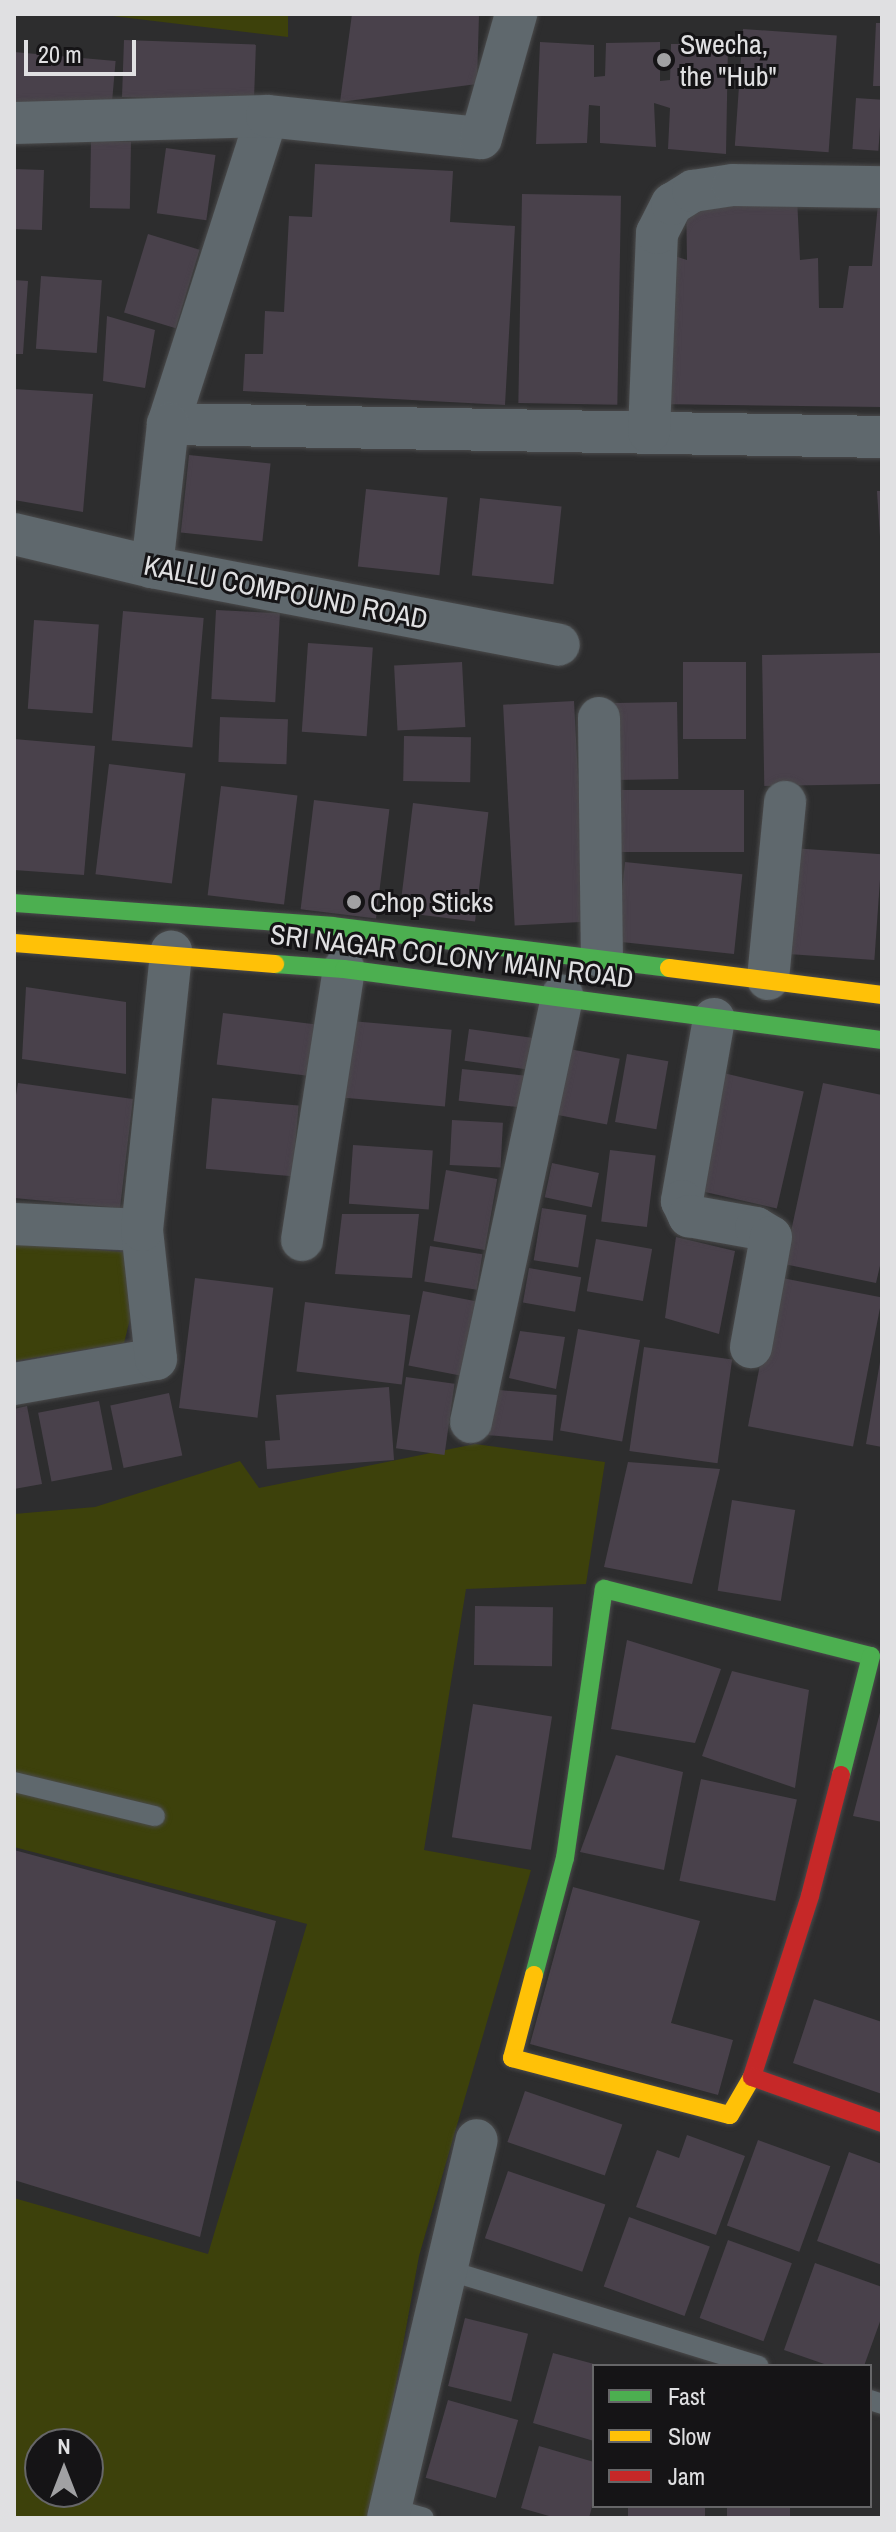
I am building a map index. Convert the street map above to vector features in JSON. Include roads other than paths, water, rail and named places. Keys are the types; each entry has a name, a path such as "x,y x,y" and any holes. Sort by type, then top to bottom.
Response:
{"main road":[{"name":"SRI NAGAR COLONY MAIN ROAD","path":"14,903 332,926 485,947 602,957 882,995"},
{"name":"SRI NAGAR COLONY MAIN ROAD","path":"14,943 171,952 344,969 882,1040"},
{"path":"604,1589 871,1656 810,1896 752,2077 730,2115 512,2058 565,1858 604,1589"},
{"path":"752,2077 882,2123"}],"street":[{"path":"14,123 267,116 481,138 516,14"},
{"path":"152,567 168,424 267,116"},
{"path":"650,421 657,233 672,204 693,191 733,185 882,187"},
{"path":"168,424 882,418"},
{"path":"650,421 882,437"},
{"name":"KALLU COMPOUND ROAD","path":"14,534 152,567 559,645"},
{"path":"599,718 602,957"},
{"path":"768,979 785,802"},
{"path":"14,1384 156,1359 142,1230 171,952"},
{"path":"302,1240 344,969"},
{"path":"471,1422 562,996"},
{"path":"714,1019 682,1201 689,1216 756,1228 771,1237 751,1347"},
{"path":"14,1224 142,1230"},
{"path":"401,2515 447,2270 477,2140"}],"lane":[{"path":"14,1782 155,1816"},
{"path":"447,2270 752,2364"}],"place":[{"name":"Swecha, the \"Hub\"","path":"664,60"},
{"name":"Chop Sticks","path":"354,902"}]}
